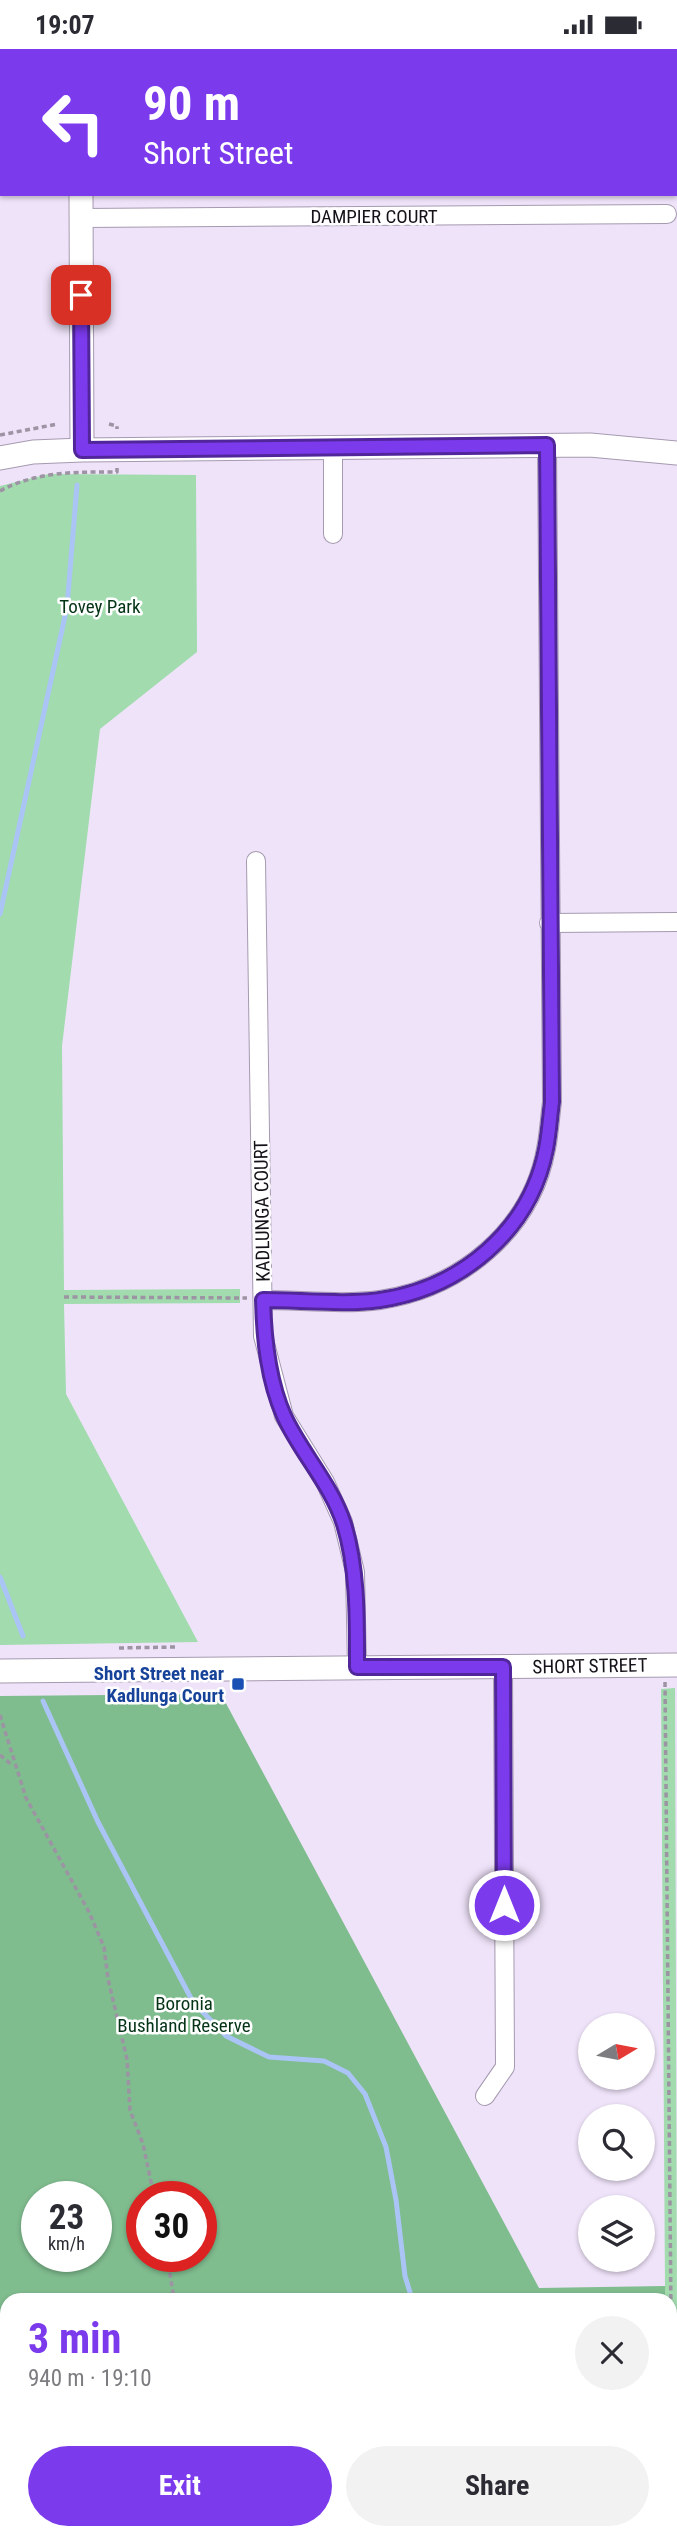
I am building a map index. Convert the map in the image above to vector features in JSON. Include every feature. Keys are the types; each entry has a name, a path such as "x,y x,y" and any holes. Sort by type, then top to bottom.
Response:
{"street":[{"path":"81,196 82,450"},
{"name":"DAMPIER COURT","path":"81,218 667,214"},
{"path":"0,458 33,452 82,450 547,445 590,445 677,453"},
{"path":"263,1300 379,1300 429,1289 473,1265 505,1234 530,1197 546,1151 552,1102 547,445"},
{"path":"332,534 333,448"},
{"name":"KADLUNGA COURT","path":"257,861 263,1336 284,1416 325,1482 343,1522 355,1572 357,1667"},
{"path":"549,923 677,922"},
{"name":"SHORT STREET","path":"0,1671 671,1665"},
{"path":"485,2097 505,2067 503,1667"}],"path":[{"path":"0,435 58,424"},
{"path":"109,425 117,426"},
{"path":"64,1297 263,1300"},
{"path":"671,1665 671,2293"},
{"path":"0,1715 26,1798 89,1912 103,1947 127,2059 130,2110 143,2144 151,2181"},
{"path":"0,1755 14,1766"},
{"path":"170,2272 173,2293"}],"green space":[{"name":"Tovey Park","path":"49,474 196,475 197,652 100,729 62,1046 64,1290 240,1289 240,1303 64,1304 66,1394 198,1642 0,1645 0,486"},
{"path":"675,1688 677,2293 665,2293 661,1689"},
{"name":"Boronia Bushland Reserve","path":"221,1694 539,2288 665,2286 665,2293 0,2293 0,1696"}],"waterway":[{"path":"0,914 67,607 77,485"},
{"path":"0,1577 23,1636"},
{"path":"43,1701 98,1822 193,2002 226,2036 269,2057 324,2061 348,2073 365,2094 386,2147 396,2200 405,2276 410,2293"}],"place":[{"name":"Short Street near Kadlunga Court","path":"238,1684"}],"route":[{"path":"81,295 82,450 547,445 552,1102 546,1151 530,1197 505,1234 473,1265 429,1289 379,1300 263,1300 263,1336 284,1416 325,1482 343,1522 355,1572 357,1667 503,1667 504,1905"}]}
